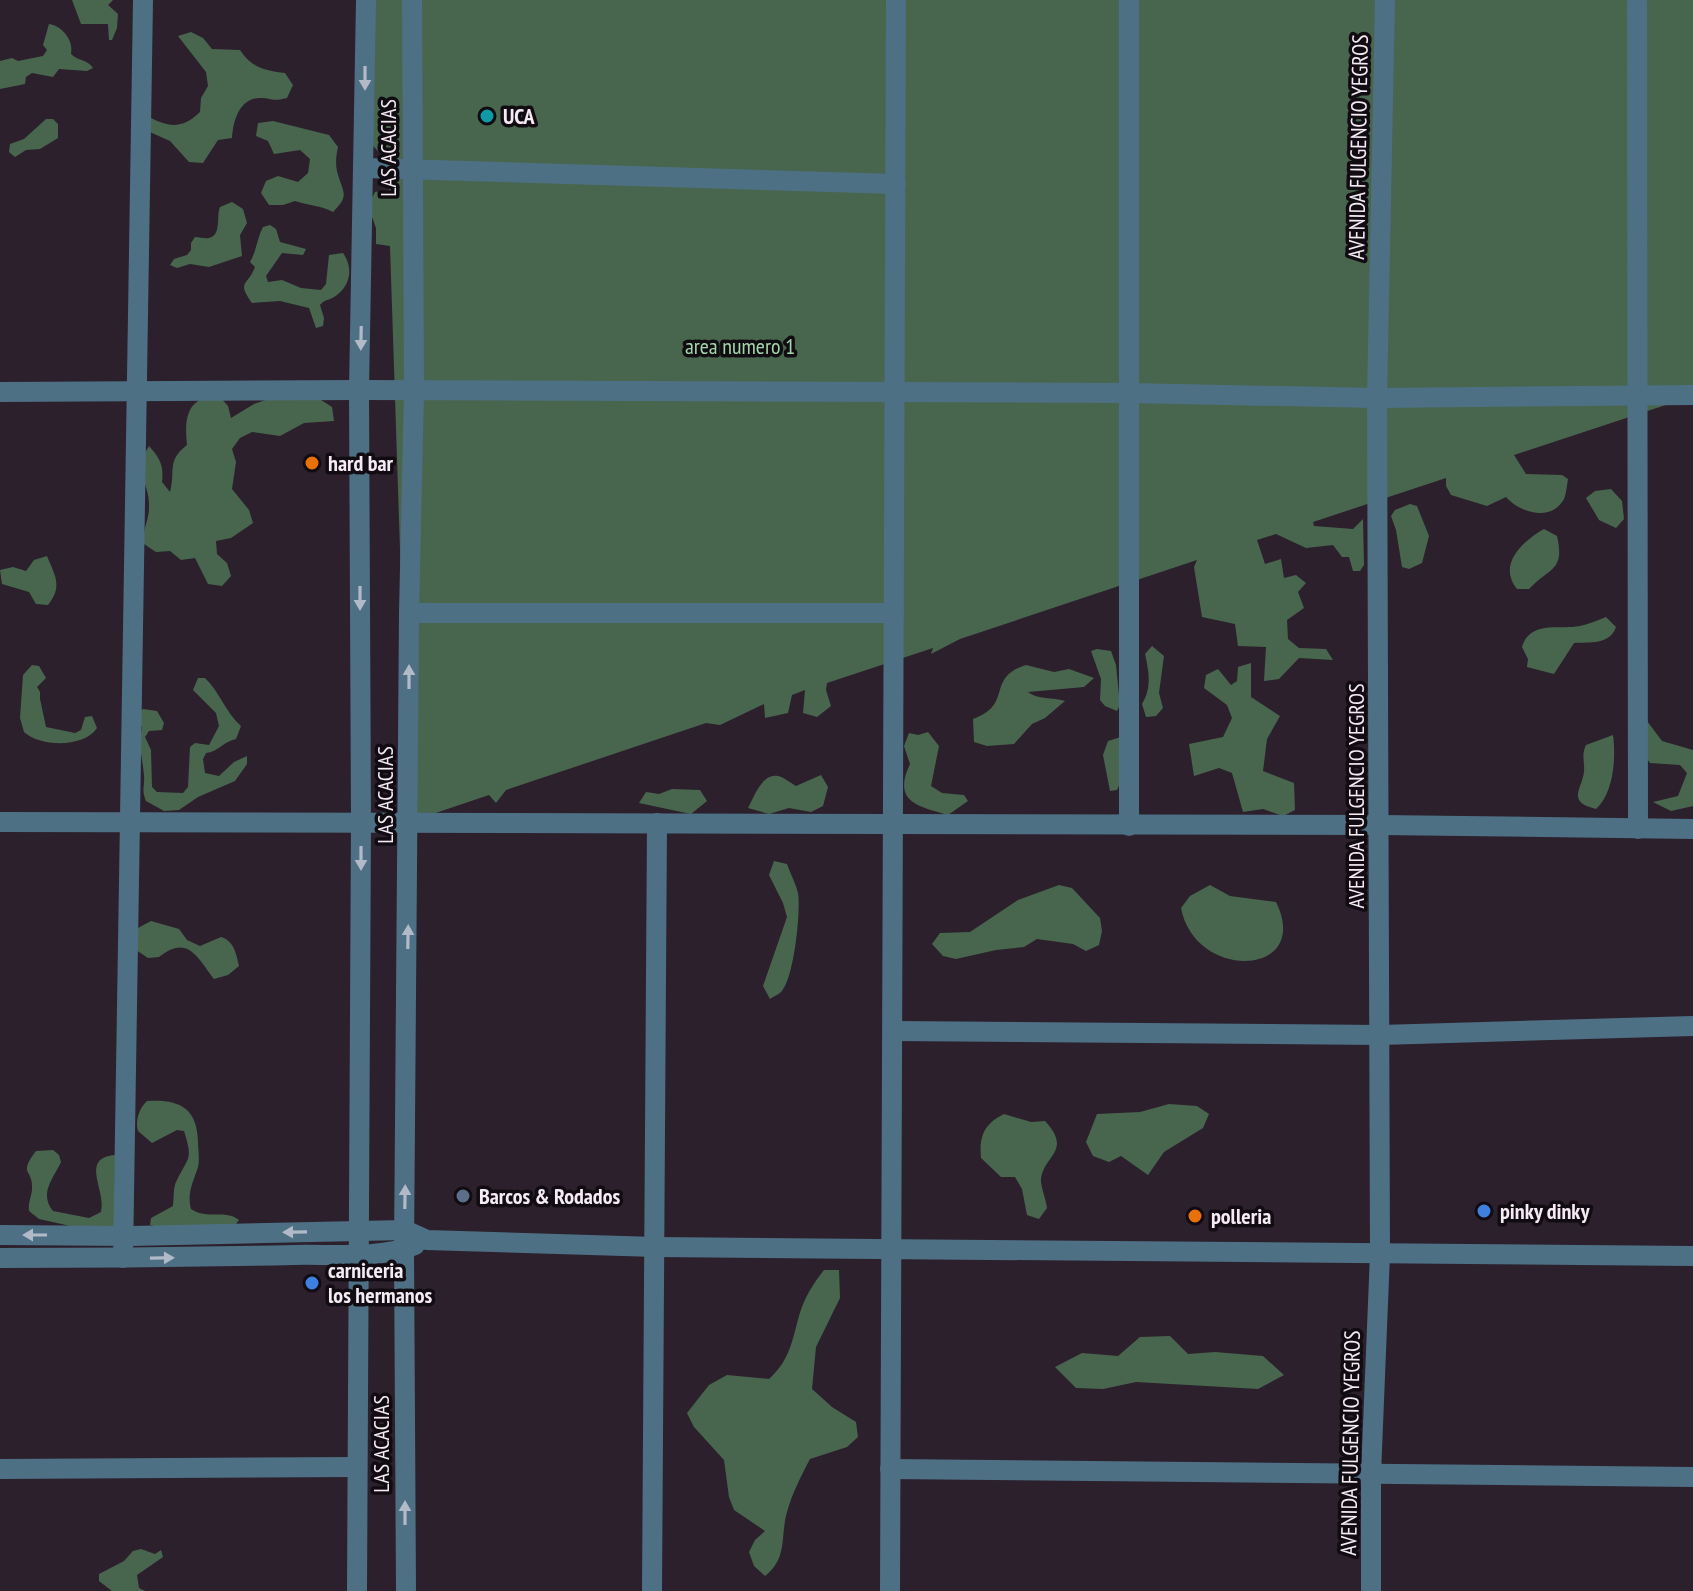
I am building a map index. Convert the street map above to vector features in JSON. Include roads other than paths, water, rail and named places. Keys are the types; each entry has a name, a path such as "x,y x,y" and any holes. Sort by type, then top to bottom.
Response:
{"street":[{"path":"123,1258 143,0"},
{"name":"LAS ACACIAS","path":"357,1591 361,822 359,390 366,0"},
{"name":"LAS ACACIAS","path":"406,1591 404,1240 414,391 412,0"},
{"path":"890,1591 896,0"},
{"path":"1129,0 1129,826"},
{"name":"AVENIDA FULGENCIO YEGROS","path":"1371,1591 1371,1474 1380,1254 1377,398 1385,0"},
{"path":"1637,0 1638,829"},
{"path":"365,168 896,184"},
{"path":"0,392 1129,393 1377,398 1693,395"},
{"path":"409,613 894,613"},
{"path":"0,822 1380,825 1693,829"},
{"path":"652,1591 657,823"},
{"path":"893,1031 1380,1035 1693,1026"},
{"path":"0,1235 125,1236 358,1230 404,1240 656,1247 1693,1256"},
{"path":"0,1258 359,1253 404,1240"},
{"path":"0,1469 357,1467"},
{"path":"890,1469 1693,1477"}],"place":[{"name":"UCA","path":"487,116"},
{"name":"hard bar","path":"312,463"},
{"name":"Barcos & Rodados","path":"463,1196"},
{"name":"pinky dinky","path":"1484,1211"},
{"name":"polleria","path":"1195,1216"},
{"name":"carniceria los hermanos","path":"312,1283"}],"park label":[{"name":"area numero 1","path":"740,346"}]}
